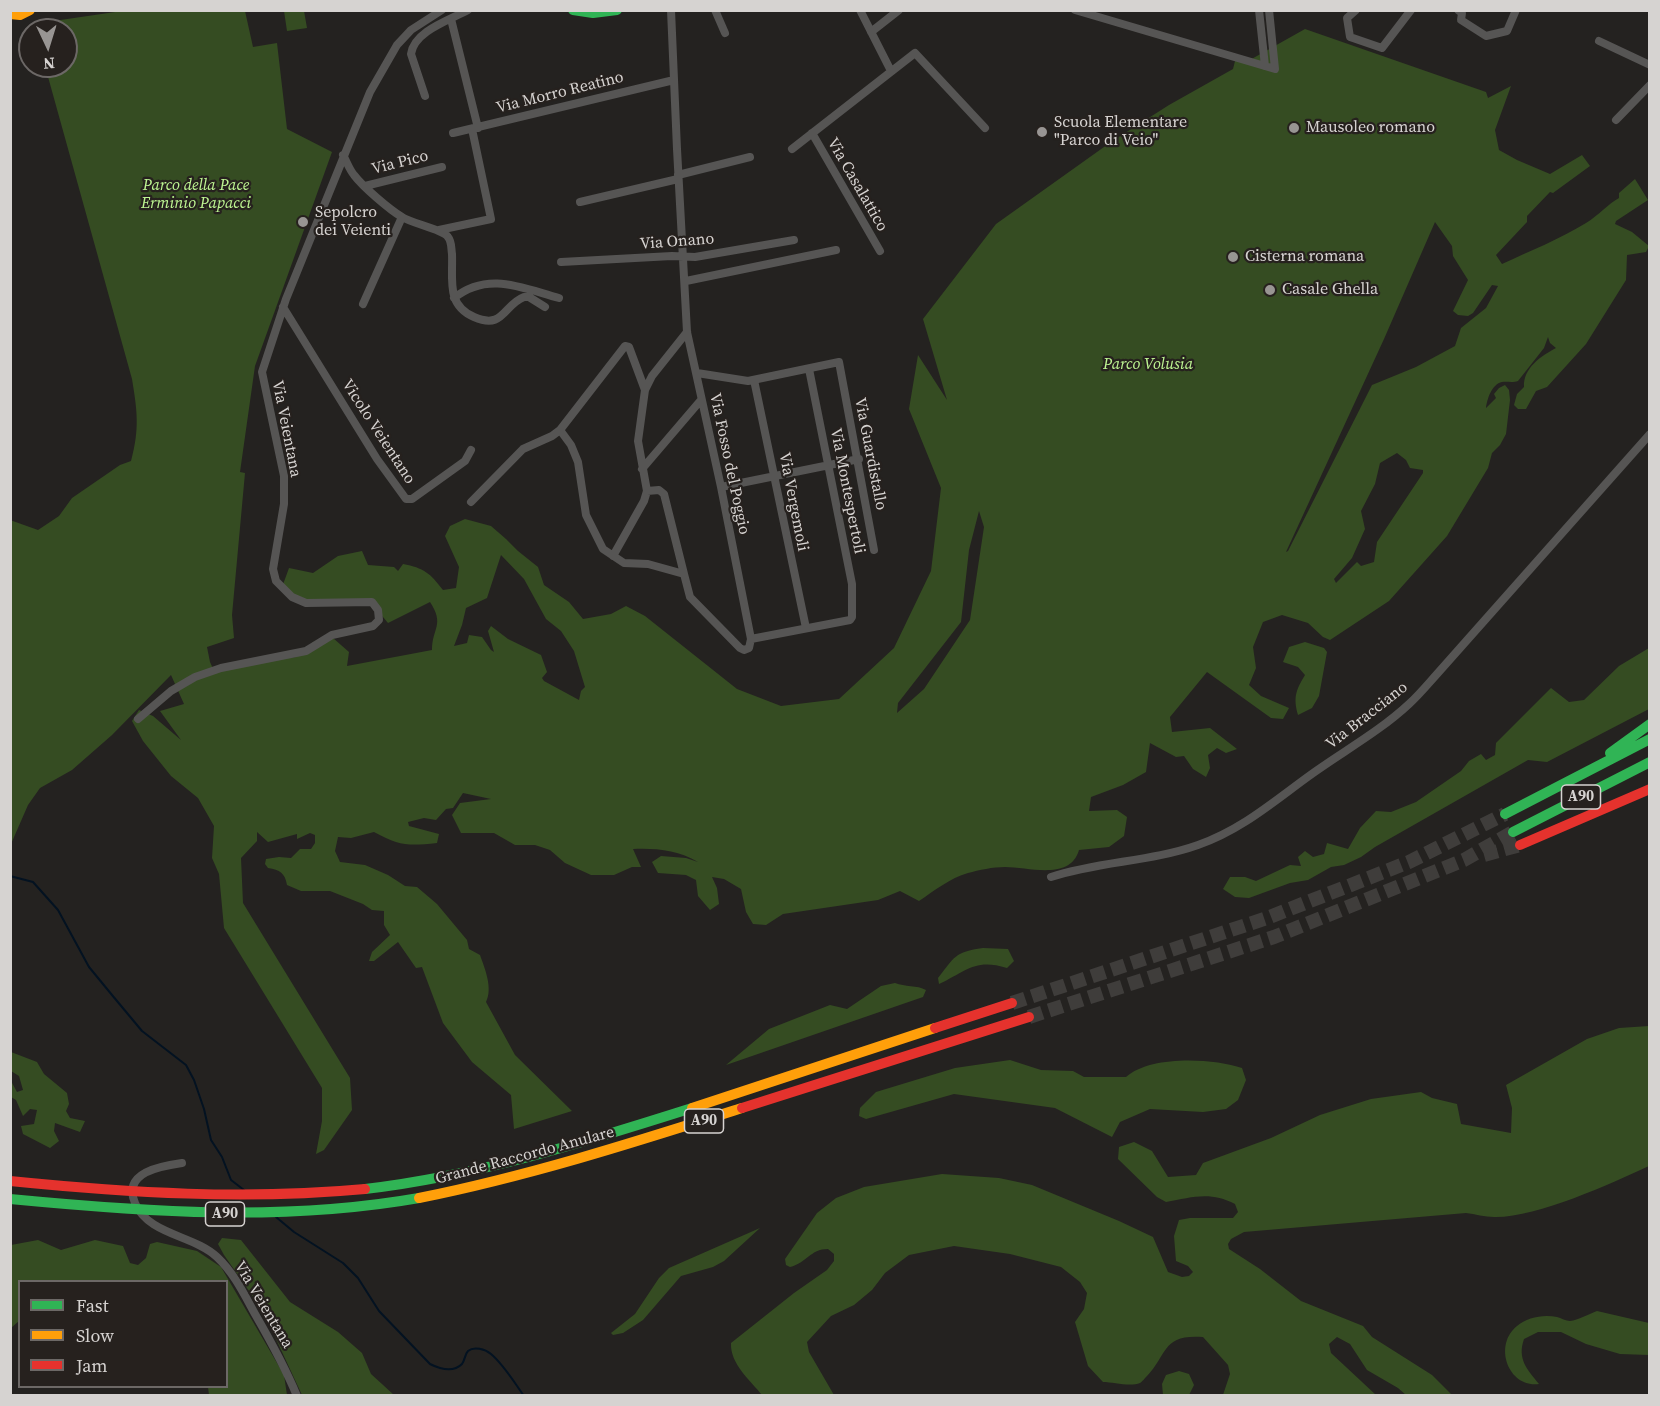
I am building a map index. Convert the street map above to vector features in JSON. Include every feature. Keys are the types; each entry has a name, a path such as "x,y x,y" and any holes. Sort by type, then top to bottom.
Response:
{"main road":[{"path":"573,10 593,13 617,10"},
{"path":"10,14 20,15 30,11"},
{"path":"1576,777 1650,724"},
{"name":"A90","path":"1505,814 1650,740"},
{"name":"A90","path":"1513,832 1650,762"},
{"path":"1520,845 1650,789"},
{"name":"Grande Raccordo Anulare","path":"10,1181 82,1188 227,1196 296,1195 368,1188 460,1173 575,1144 769,1084 1012,1003"},
{"name":"Grande Raccordo Anulare","path":"10,1199 163,1213 236,1214 312,1211 374,1205 457,1191 554,1167 676,1130 1029,1017"}],"street":[{"name":"Via Veientana","path":"138,719 171,691 195,677 221,668 306,651 332,635 373,626 379,620 378,610 372,602 312,604 302,602 284,591 273,575 284,504 284,477 262,372 283,308 370,92 397,45 411,30 442,10"},
{"path":"425,96 411,49 425,34 468,10"},
{"name":"Via Fosso del Poggio","path":"672,10 687,332 751,639"},
{"path":"715,10 725,33"},
{"path":"860,10 891,71"},
{"path":"871,32 898,10"},
{"path":"1075,10 1275,69 1269,10"},
{"path":"1259,10 1265,66"},
{"path":"1356,10 1347,18 1350,37 1382,48 1411,10"},
{"path":"1458,10 1462,12 1461,20 1486,36 1508,31 1516,10"},
{"path":"439,231 491,219 475,128 451,19"},
{"path":"1599,41 1650,65"},
{"path":"792,149 915,53 985,128"},
{"name":"Via Morro Reatino","path":"453,133 674,80"},
{"path":"1616,120 1650,85"},
{"name":"Via Casalattico","path":"812,133 880,251"},
{"path":"343,155 352,172 365,186 402,217 446,235 451,242 454,298 465,312 488,321 498,320 524,297 529,297 545,307"},
{"path":"580,202 750,157"},
{"name":"Via Pico","path":"365,186 442,167"},
{"path":"363,304 402,217"},
{"name":"Via Onano","path":"561,262 695,257 794,240"},
{"path":"686,281 836,250"},
{"path":"454,298 470,288 495,282 559,298"},
{"name":"Vicolo Veientano","path":"283,308 377,459 406,499 412,499 465,461 470,456 471,450"},
{"path":"613,556 644,501 647,491 638,441 645,390 652,376 687,332"},
{"path":"471,501 524,448 560,430 625,346 629,347 645,390"},
{"name":"Via Guardistallo","path":"808,369 839,362 874,550"},
{"path":"697,373 748,381 808,369"},
{"name":"Via Montespertoli","path":"806,628 852,619 852,584 808,369"},
{"name":"Via Vergemoli","path":"754,380 806,628"},
{"path":"642,469 701,400"},
{"path":"560,430 571,445 578,462 587,517 603,549 624,563 644,563 684,574"},
{"name":"Via Bracciano","path":"1051,877 1098,864 1159,856 1198,845 1228,832 1266,810 1384,723 1409,704 1437,674 1650,434"},
{"path":"721,487 858,459"},
{"path":"647,491 659,490 664,494 690,597 740,648 746,650 750,646 751,639 806,628"},
{"name":"Via Veientana","path":"182,1163 156,1168 138,1177 134,1186 134,1202 146,1217 158,1226 199,1244 224,1264 266,1332 297,1395"}],"green space":[{"path":"122,11 245,11 253,47 277,43 287,129 332,152 255,366 240,472 245,473 232,615 234,638 207,647 215,673 253,662 296,657 313,642 333,638 349,652 347,666 432,650 437,616 430,602 388,623 373,605 309,602 281,590 289,568 313,573 338,556 362,551 368,565 394,567 398,571 403,564 426,572 443,590 456,588 459,567 445,536 450,526 465,519 491,526 538,567 544,585 569,602 583,619 611,614 626,606 645,616 737,689 781,706 839,699 894,648 931,571 941,488 909,409 918,355 947,400 923,319 996,224 1111,142 1169,105 1233,69 1236,57 1248,61 1305,29 1486,92 1488,98 1511,86 1495,130 1499,150 1550,174 1582,155 1590,166 1553,193 1550,192 1527,216 1527,222 1496,255 1502,264 1586,223 1619,198 1619,193 1635,179 1648,200 1616,221 1615,224 1632,232 1649,246 1646,252 1627,255 1626,280 1586,344 1547,387 1536,391 1526,409 1518,409 1514,405 1517,394 1524,387 1526,374 1534,363 1556,348 1550,343 1548,337 1544,348 1518,381 1498,383 1493,389 1486,408 1496,398 1494,394 1499,388 1505,385 1509,390 1506,434 1492,453 1488,468 1447,536 1389,601 1330,640 1323,637 1308,623 1282,615 1263,622 1253,647 1256,668 1249,685 1261,696 1289,708 1283,719 1271,718 1207,672 1170,717 1172,732 1210,728 1237,749 1226,753 1217,748 1208,755 1210,768 1206,777 1193,769 1184,756 1176,757 1150,743 1146,772 1123,785 1091,797 1089,811 1117,810 1127,817 1124,836 1109,847 1079,850 1074,860 1058,869 1000,867 968,873 949,881 919,901 900,891 878,900 783,914 766,925 753,924 746,912 741,889 724,879 712,877 717,888 719,904 710,910 698,896 696,880 686,875 658,873 652,862 661,856 686,858 698,862 674,852 633,849 641,867 632,867 614,875 591,875 565,863 550,850 535,845 515,845 494,833 461,833 452,815 460,803 491,799 463,793 453,808 446,809 436,820 424,818 408,822 409,826 439,834 437,843 404,844 374,832 351,838 338,837 335,851 340,862 365,865 388,875 405,886 417,887 437,904 467,940 469,949 480,955 489,991 486,1002 515,1055 572,1111 514,1129 511,1095 472,1062 443,1023 422,967 416,968 398,942 374,961 369,961 372,952 390,935 384,925 384,911 372,910 330,891 301,891 287,885 281,873 268,868 265,864 266,859 291,858 300,849 311,849 315,843 315,835 310,833 297,839 297,834 268,842 257,832 257,841 241,858 243,903 350,1078 352,1110 324,1150 316,1154 322,1121 322,1088 224,928 219,874 212,858 214,826 198,798 171,776 143,741 132,721 139,710 153,716 181,740 160,711 184,704 171,675 112,735 72,770 40,788 28,805 11,844 10,520 38,530 59,516 72,498 120,465 131,461 137,429 132,379 48,78 78,78 78,18 74,18","holes":["1435,222 1452,246 1453,256 1468,280 1453,311 1458,315 1468,316 1473,313 1492,285 1498,286 1486,308 1461,328 1455,346 1416,367 1372,385 1286,552","1397,453 1406,460 1410,468 1423,470 1423,473 1377,542 1374,562 1361,566 1357,562 1336,583 1334,579 1352,558 1365,529 1361,511 1375,484 1380,463","979,511 984,527 970,620 924,689 897,713 898,703 961,622 969,550","501,555 524,579 546,619 561,631 574,651 585,687 581,691 579,700 544,681 542,678 547,672 541,655 508,639 491,626 488,631 494,652 482,637 469,635 467,643 454,646 466,608 487,598"]},
{"path":"284,11 304,11 307,28 287,31"},
{"path":"1305,642 1324,648 1327,652 1319,696 1312,708 1298,715 1296,694 1305,675 1298,667 1283,662 1289,647"},
{"path":"1649,648 1649,709 1547,762 1528,760 1344,865 1331,867 1308,880 1290,883 1249,898 1235,897 1223,889 1230,877 1245,877 1256,881 1290,865 1301,866 1298,857 1305,851 1313,857 1324,854 1327,843 1348,849 1360,828 1376,811 1391,812 1416,802 1461,771 1469,761 1481,754 1486,760 1495,755 1496,743 1551,688 1569,702 1584,700 1619,666"},
{"path":"983,948 1008,949 1014,961 1007,968 987,964 972,967 939,984 938,978 952,960 966,951"},
{"path":"895,983 926,990 923,997 726,1065 769,1029 830,1005 847,1009 881,986"},
{"path":"1649,1026 1649,1166 1573,1199 1511,1216 1491,1217 1466,1213 1244,1232 1231,1239 1228,1244 1229,1249 1260,1269 1301,1301 1363,1326 1372,1337 1432,1375 1452,1395 1406,1395 1367,1370 1350,1344 1337,1337 1329,1344 1331,1353 1376,1395 1223,1395 1230,1374 1228,1365 1203,1337 1190,1337 1173,1342 1140,1383 1103,1382 1088,1366 1075,1322 1084,1309 1087,1293 1080,1282 1061,1267 1010,1254 954,1246 909,1255 885,1273 872,1290 854,1305 831,1316 807,1342 809,1352 834,1395 762,1395 737,1365 734,1358 731,1343 827,1270 834,1261 834,1254 828,1249 817,1251 796,1265 790,1267 786,1265 785,1259 817,1213 836,1198 864,1187 942,1174 999,1178 1032,1185 1153,1237 1168,1272 1182,1277 1189,1276 1193,1272 1188,1266 1176,1261 1174,1236 1179,1220 1233,1218 1238,1212 1235,1204 1209,1196 1166,1202 1157,1197 1118,1159 1119,1147 1134,1142 1152,1151 1168,1177 1196,1175 1203,1163 1271,1138 1320,1115 1371,1099 1421,1092 1432,1098 1457,1104 1461,1124 1511,1133 1512,1108 1506,1085 1587,1039 1619,1028"},
{"path":"11,1052 37,1062 44,1074 67,1093 69,1104 66,1111 70,1118 85,1121 80,1132 55,1123 54,1131 59,1141 50,1148 23,1134 21,1126 34,1124 37,1110 30,1109 23,1116 16,1100 11,1097 11,1081 17,1092 23,1090 19,1076 11,1071"},
{"path":"1010,1060 1041,1070 1073,1071 1084,1077 1126,1077 1150,1065 1182,1060 1215,1062 1242,1068 1246,1080 1238,1100 1226,1109 1203,1112 1150,1109 1120,1122 1112,1137 1055,1108 954,1094 866,1119 859,1116 860,1108 876,1092 955,1068"},
{"path":"760,1228 724,1261 713,1267 681,1276 643,1320 623,1333 613,1335 611,1333 635,1314 659,1278 669,1268"},
{"path":"222,1238 241,1240 290,1302 338,1332 362,1353 371,1374 394,1395 302,1395 263,1311 218,1244"},
{"path":"38,1240 61,1250 95,1240 123,1246 130,1263 138,1265 146,1258 150,1244 157,1242 197,1251 221,1267 284,1375 287,1395 209,1395 208,1388 228,1388 228,1280 18,1280 18,1322 11,1328 11,1245"},
{"path":"1597,1311 1649,1323 1649,1355 1620,1354 1586,1344 1561,1332 1538,1332 1524,1339 1522,1352 1524,1363 1539,1384 1519,1379 1512,1372 1507,1364 1506,1344 1510,1334 1521,1323 1531,1318 1547,1316 1570,1321"},
{"path":"1179,1371 1189,1374 1194,1385 1189,1395 1163,1395 1162,1384 1166,1375"}],"waterway":[{"path":"10,876 33,882 58,910 89,967 142,1031 186,1065 204,1109 211,1140 222,1157 231,1180 244,1190"},
{"path":"276,1217 294,1232 343,1263 358,1278 379,1311 430,1364 442,1369 455,1368 462,1364 468,1351 476,1348 483,1350 500,1363 524,1396"}],"tunnel":[{"path":"1012,1003 1267,918 1409,862 1505,814"},
{"path":"1029,1017 1274,937 1464,860 1513,832"},
{"path":"1484,855 1520,845"}],"traffic: fast":[{"path":"573,10 593,13 617,10"},
{"path":"1610,753 1650,724"},
{"path":"1505,814 1650,739"},
{"path":"1513,832 1650,762"},
{"path":"365,1189 489,1167 692,1108"},
{"path":"10,1199 163,1211 266,1212 317,1210 419,1198"}],"traffic: slow":[{"path":"10,14 20,15 30,10"},
{"path":"692,1108 935,1028"},
{"path":"419,1198 541,1169 742,1108"}],"traffic: jam":[{"path":"1520,845 1650,789"},
{"path":"935,1028 1012,1003"},
{"path":"742,1108 1029,1017"},
{"path":"10,1181 188,1194 276,1194 365,1189"}],"place":[{"name":"Mausoleo romano","path":"1294,128"},
{"name":"Scuola Elementare \"Parco di Veio\"","path":"1042,132"},
{"name":"Sepolcro dei Veienti","path":"303,222"},
{"name":"Cisterna romana","path":"1233,257"},
{"name":"Casale Ghella","path":"1270,290"}],"park label":[{"name":"Parco della Pace Erminio Papacci","path":"196,195"},
{"name":"Parco Volusia","path":"1148,365"}]}
